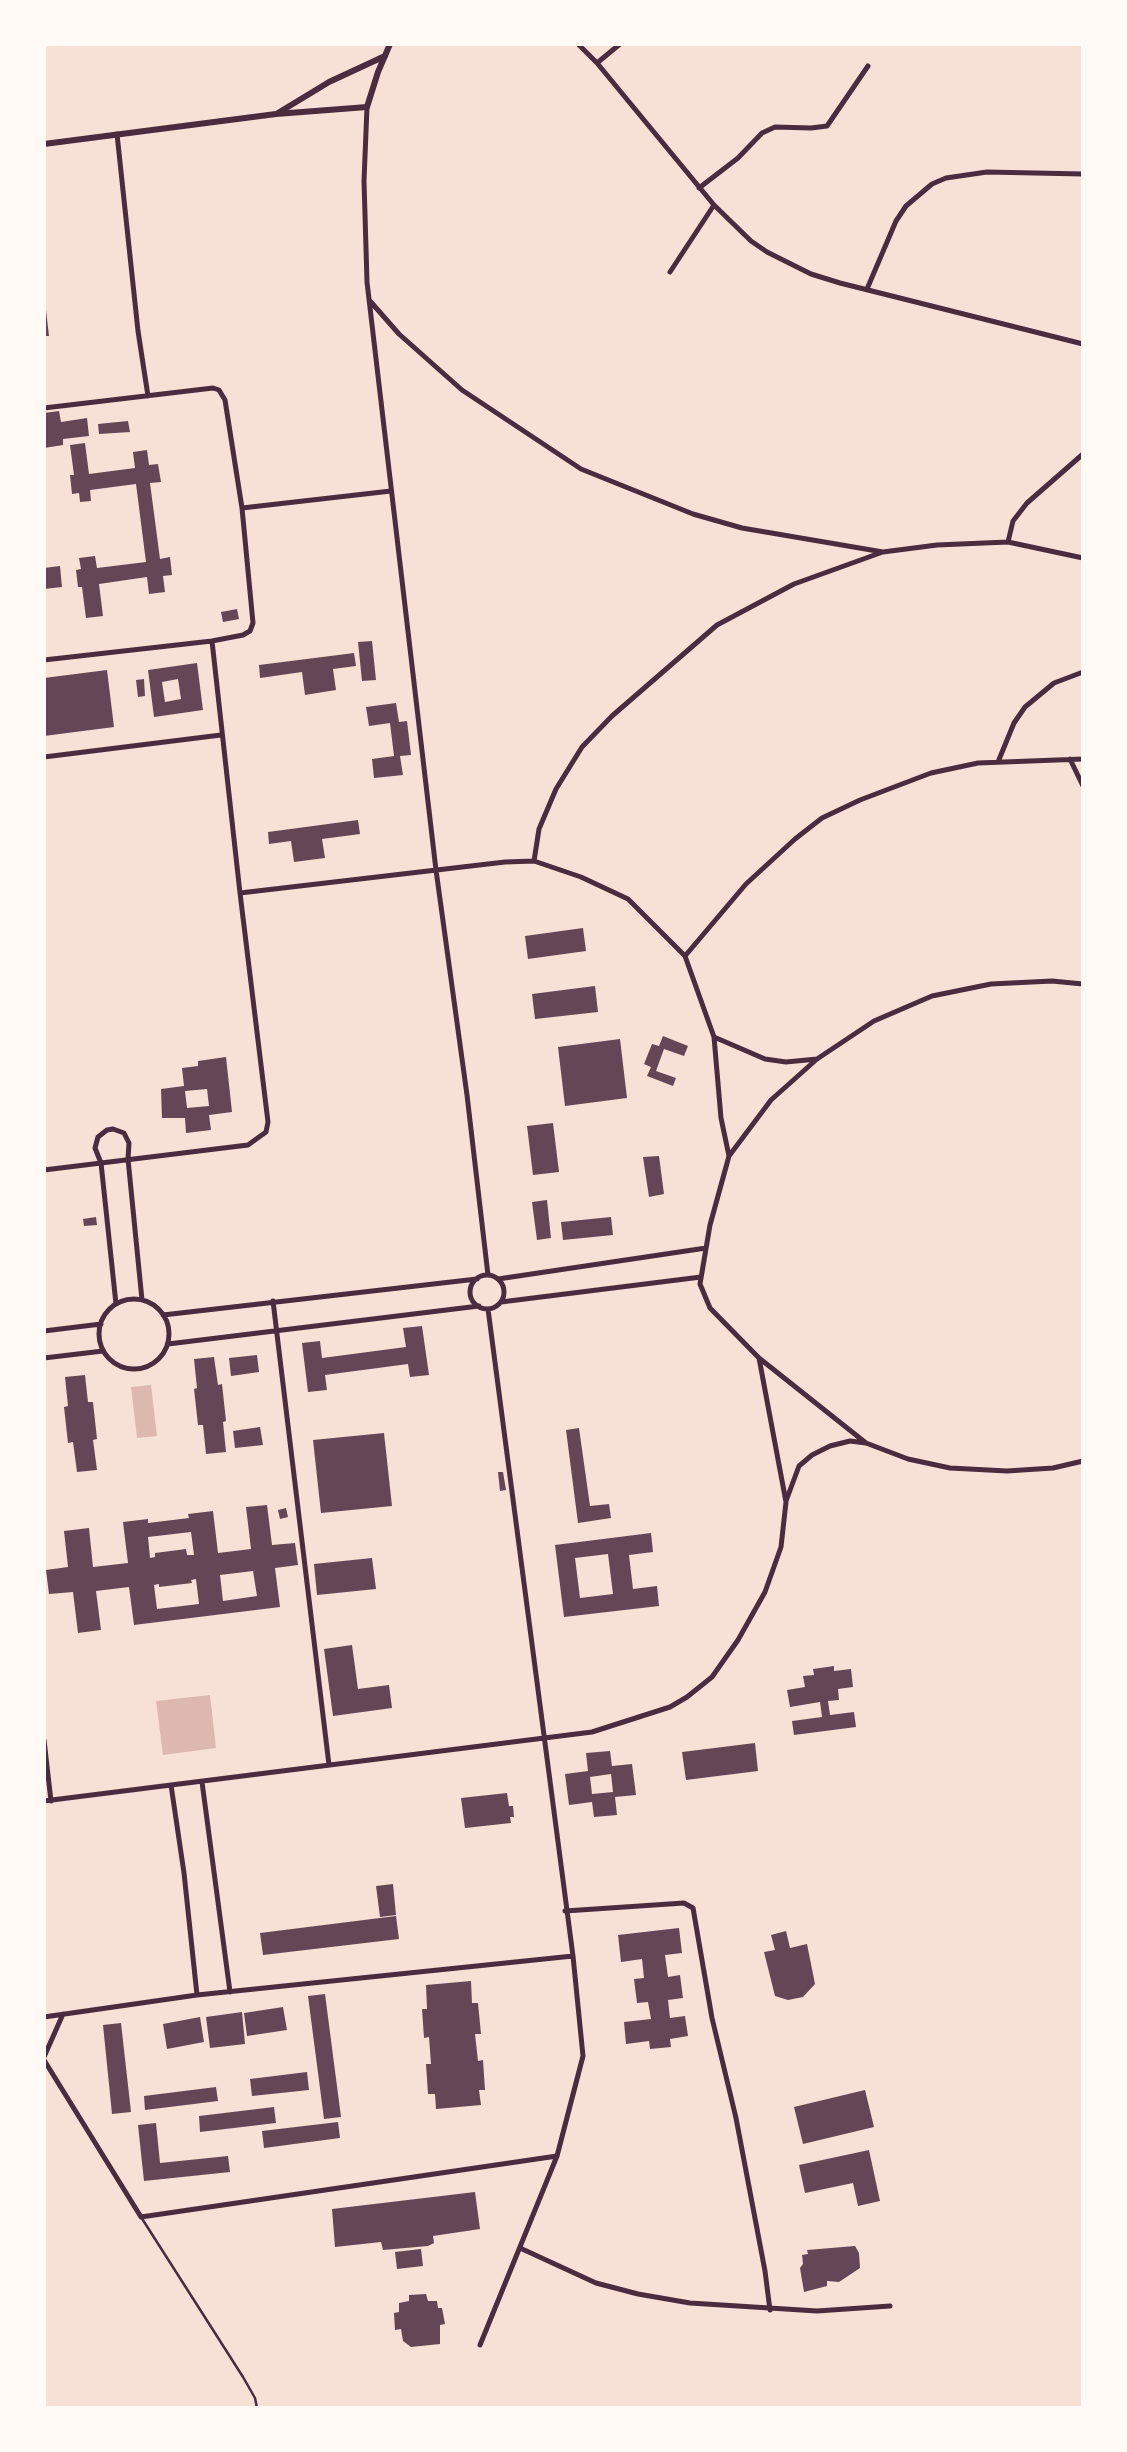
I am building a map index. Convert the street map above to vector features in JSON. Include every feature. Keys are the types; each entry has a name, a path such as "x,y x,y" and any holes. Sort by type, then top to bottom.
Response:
{"street":[{"path":"390,44 367,107 364,181 369,300 436,870 488,1275"},
{"path":"578,44 597,63 714,205 751,241 776,257 811,274 1083,344"},
{"path":"597,63 620,44"},
{"path":"276,114 329,82 386,55"},
{"path":"699,188 738,158 762,133 775,127 827,126 868,66"},
{"path":"44,144 276,114 367,107"},
{"path":"117,134 138,331 148,396"},
{"path":"867,289 896,221 906,206 932,184 946,178 987,172 1083,174"},
{"path":"670,272 714,205"},
{"path":"369,300 399,334 462,390 581,469 694,514 742,528 883,552"},
{"path":"44,408 213,388 219,390 225,400 242,509 253,623 250,631 243,635 212,641 44,660"},
{"path":"1008,542 1013,521 1027,503 1083,454"},
{"path":"242,509 391,491"},
{"path":"534,860 539,830 556,789 582,747 612,716 717,625 794,584 883,552 937,545 1008,542 1083,558"},
{"path":"44,1170 248,1145 266,1132 268,1122 212,641"},
{"path":"998,762 1014,723 1025,707 1054,683 1083,672"},
{"path":"44,757 221,735"},
{"path":"685,956 746,884 822,818 931,772 998,762 1083,758"},
{"path":"1070,759 1083,786"},
{"path":"240,893 534,860 628,898 685,956 714,1037 721,1118 729,1156"},
{"path":"866,1443 759,1358 710,1308 700,1284 706,1248 729,1156 771,1100 817,1059 874,1021 932,996 990,984 1052,981 1083,984"},
{"path":"714,1037 765,1059 786,1062 817,1059"},
{"path":"116,1304 101,1163 95,1148 102,1132 107,1129 119,1130 127,1138 142,1300"},
{"path":"163,1315 477,1279 488,1275 498,1279 706,1248"},
{"path":"477,1279 472,1285 473,1301 488,1309 501,1303 701,1277"},
{"path":"498,1279 504,1287 501,1303"},
{"path":"128,1300 142,1300 154,1305 163,1315 169,1329 167,1344 160,1358 150,1365 128,1368 117,1364 103,1351 99,1338 100,1324 106,1313 116,1304 128,1300"},
{"path":"273,1301 329,1765"},
{"path":"167,1344 479,1306"},
{"path":"481,2345 556,2156 583,2056 573,1956 488,1309"},
{"path":"44,1331 100,1324"},
{"path":"44,1358 103,1351"},
{"path":"759,1358 786,1502"},
{"path":"44,1740 47,1801 592,1732 662,1710 687,1697 712,1677 738,1640 765,1592 781,1547 786,1502 799,1466 812,1455 830,1446 850,1441 866,1443 908,1460 950,1468 1007,1471 1053,1468 1083,1461"},
{"path":"202,1782 230,1992"},
{"path":"171,1785 197,1995"},
{"path":"565,1911 684,1903 693,1908 712,2018 738,2129 770,2310"},
{"path":"44,2017 197,1995 573,1956"},
{"path":"63,2014 44,2058 141,2217 556,2156"},
{"path":"520,2248 596,2283 690,2303 817,2311 890,2306"}],"lane":[{"path":"141,2217 243,2377 257,2408"}],"shaded area":[{"path":"151,1385 157,1436 137,1438 131,1387"},
{"path":"210,1695 216,1748 163,1755 156,1701"}],"building":[{"path":"46,310 49,336 44,336"},
{"path":"59,411 61,422 87,418 89,436 63,439 63,445 44,448 44,413"},
{"path":"128,421 130,432 99,434 98,424"},
{"path":"85,443 89,474 135,468 133,452 147,450 149,465 158,464 161,482 150,483 160,559 170,557 172,575 163,576 165,592 149,594 147,577 99,584 103,616 86,618 82,587 78,587 76,570 81,569 79,558 95,556 97,568 146,562 136,484 90,490 91,501 80,502 79,493 72,494 70,475 74,475 70,445"},
{"path":"60,566 62,587 44,589 44,568"},
{"path":"237,609 239,619 223,622 221,612"},
{"path":"372,641 376,680 362,681 358,642"},
{"path":"354,653 356,666 333,669 336,690 305,695 302,672 260,678 259,665"},
{"path":"197,663 203,710 154,717 148,670","holes":["178,679 181,699 165,702 162,682"]},
{"path":"107,670 114,727 44,736 44,678"},
{"path":"144,679 145,696 138,697 136,680"},
{"path":"396,703 399,722 407,721 411,755 400,756 403,775 374,778 372,759 394,756 390,723 369,726 366,707"},
{"path":"358,820 360,834 322,839 325,858 294,862 291,841 269,844 268,832"},
{"path":"583,928 586,951 528,959 525,936"},
{"path":"595,986 598,1012 535,1019 532,994"},
{"path":"663,1036 688,1046 684,1056 664,1049 656,1071 676,1078 673,1086 647,1076 651,1067 644,1064 652,1044 659,1046"},
{"path":"620,1039 627,1098 565,1106 558,1047"},
{"path":"226,1057 232,1112 209,1115 211,1130 186,1133 185,1118 162,1118 161,1089 184,1086 182,1068 198,1066 198,1061","holes":["207,1089 209,1106 187,1108 185,1091"]},
{"path":"553,1123 559,1172 533,1175 527,1126"},
{"path":"659,1156 664,1194 649,1197 643,1157"},
{"path":"547,1200 551,1238 537,1240 532,1202"},
{"path":"96,1217 97,1225 84,1226 83,1219"},
{"path":"611,1217 613,1235 563,1240 561,1222"},
{"path":"422,1326 429,1375 410,1377 408,1364 325,1375 327,1390 308,1392 302,1343 320,1341 322,1358 406,1347 403,1328"},
{"path":"257,1355 259,1372 231,1376 229,1358"},
{"path":"214,1357 218,1385 222,1384 226,1452 206,1454 203,1425 198,1425 194,1359"},
{"path":"85,1375 88,1402 93,1402 97,1439 93,1440 97,1470 77,1472 73,1442 68,1443 64,1407 68,1406 65,1377"},
{"path":"260,1427 263,1445 235,1448 233,1431"},
{"path":"579,1428 590,1506 609,1504 611,1518 578,1523 566,1430"},
{"path":"384,1433 392,1506 321,1513 313,1440"},
{"path":"498,1472 503,1472 506,1490 500,1491"},
{"path":"267,1505 272,1545 295,1543 298,1565 275,1568 280,1607 134,1625 129,1587 96,1591 101,1630 78,1633 73,1592 49,1594 46,1570 68,1567 64,1531 89,1528 93,1567 128,1563 123,1522 148,1519 148,1523 189,1518 188,1514 213,1511 218,1553 251,1549 246,1507","holes":["191,1532 194,1555 187,1555 186,1549 155,1553 155,1557 150,1558 148,1537","253,1571 257,1596 223,1601 220,1575","196,1579 199,1604 157,1609 154,1585 159,1584 159,1587 192,1583 191,1580"]},
{"path":"286,1508 288,1517 280,1519 278,1510"},
{"path":"651,1533 653,1552 629,1555 633,1589 657,1586 659,1606 564,1617 555,1545","holes":["608,1554 613,1594 580,1598 575,1558"]},
{"path":"372,1558 376,1589 317,1595 314,1564"},
{"path":"352,1645 358,1689 389,1685 392,1708 333,1716 324,1649"},
{"path":"834,1666 834,1671 851,1669 853,1687 838,1689 839,1700 828,1701 830,1715 854,1712 856,1727 794,1735 792,1721 822,1717 820,1702 790,1707 787,1690 805,1687 803,1676 814,1675 813,1669"},
{"path":"755,1743 758,1771 686,1780 682,1752"},
{"path":"610,1751 612,1766 632,1764 636,1795 615,1797 617,1815 594,1817 592,1802 569,1805 565,1774 588,1771 586,1753","holes":["611,1774 613,1792 592,1794 590,1777"]},
{"path":"507,1793 509,1806 513,1806 514,1817 510,1817 511,1823 465,1828 461,1798"},
{"path":"393,1884 396,1915 380,1917 376,1886"},
{"path":"396,1916 399,1939 263,1955 260,1933"},
{"path":"679,1928 682,1953 665,1955 668,1977 680,1975 683,1998 668,2000 670,2018 685,2016 688,2036 670,2039 671,2047 650,2049 649,2041 626,2044 624,2022 651,2019 648,2002 637,2003 634,1979 644,1978 642,1959 621,1962 618,1935"},
{"path":"786,1931 790,1948 807,1944 815,1984 803,1997 788,2000 775,1996 764,1952 775,1950 771,1935"},
{"path":"471,1981 472,2003 478,2003 481,2034 475,2034 478,2061 483,2060 485,2090 479,2090 481,2105 436,2109 435,2094 428,2094 426,2064 431,2064 429,2037 424,2038 422,2009 427,2009 426,1985"},
{"path":"325,1994 341,2117 324,2119 308,1996"},
{"path":"283,2007 287,2030 247,2036 244,2013"},
{"path":"242,2012 245,2044 210,2048 206,2017"},
{"path":"200,2017 204,2042 167,2049 163,2024"},
{"path":"121,2023 131,2112 112,2114 103,2025"},
{"path":"307,2072 309,2090 252,2096 250,2079"},
{"path":"216,2087 218,2101 145,2110 144,2096"},
{"path":"865,2090 874,2127 803,2144 794,2107"},
{"path":"274,2107 276,2123 200,2132 199,2116"},
{"path":"338,2122 340,2138 264,2148 262,2131"},
{"path":"156,2123 160,2163 228,2156 230,2172 144,2181 138,2125"},
{"path":"869,2150 880,2201 858,2206 853,2183 805,2193 799,2165"},
{"path":"475,2192 480,2229 433,2236 434,2243 428,2246 383,2250 381,2242 335,2247 332,2209"},
{"path":"855,2246 859,2253 860,2268 839,2282 827,2281 827,2286 804,2292 800,2268 803,2264 802,2255 808,2254 807,2250"},
{"path":"421,2249 423,2266 397,2269 395,2252"},
{"path":"426,2294 428,2301 437,2301 438,2308 442,2308 445,2324 440,2325 440,2344 411,2347 403,2341 401,2329 395,2330 394,2313 399,2312 399,2303 409,2301 409,2295"}]}
